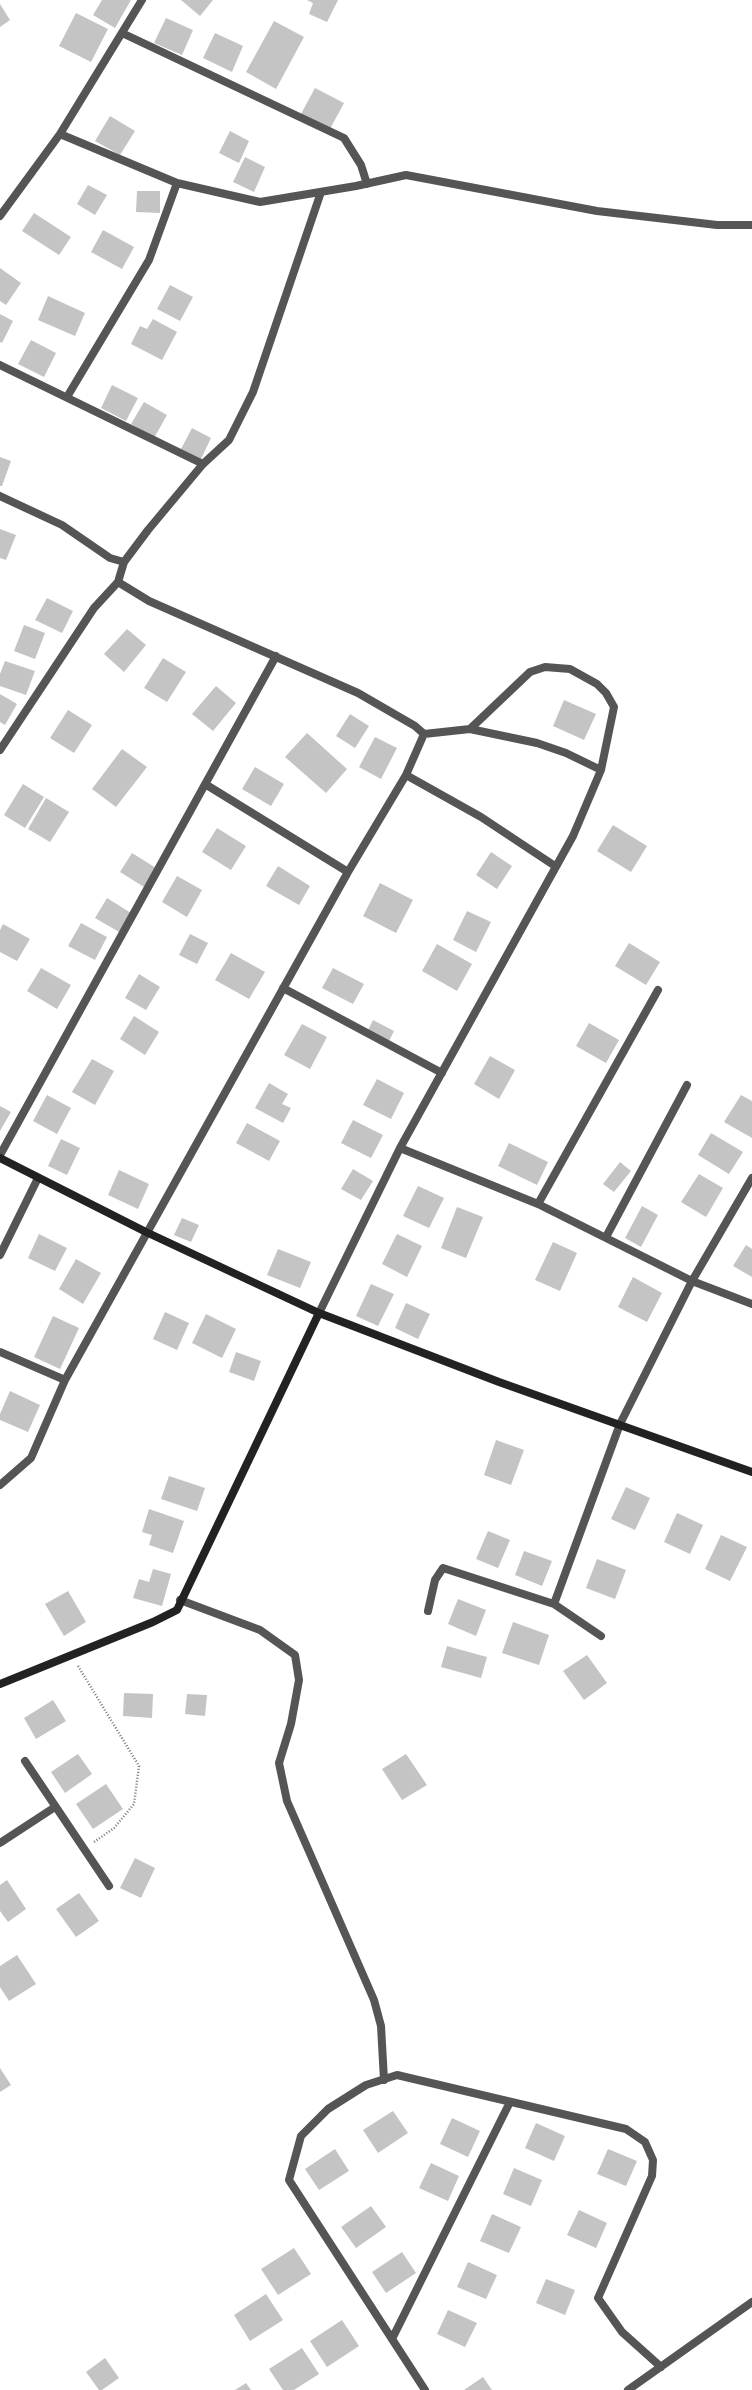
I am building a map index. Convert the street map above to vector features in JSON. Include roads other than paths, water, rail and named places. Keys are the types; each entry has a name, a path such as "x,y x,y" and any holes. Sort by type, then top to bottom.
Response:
{"street":[{"path":"0,216 60,134 142,0"},
{"path":"122,33 344,138 361,165 367,184"},
{"path":"60,134 177,183 260,202 367,184 406,175 597,211 717,225 752,225"},
{"path":"67,396 149,260 177,183"},
{"path":"0,750 94,608 118,582 124,562 203,464 230,440 253,392 321,192"},
{"path":"0,365 67,396 203,464"},
{"path":"0,496 62,524 110,558 124,562"},
{"path":"118,582 149,601 358,693 415,726 424,734 470,729 537,743 566,753 601,770"},
{"path":"276,656 0,1157 38,1178 146,1232 318,1313 499,1382 752,1472"},
{"path":"0,1684 72,1656 159,1619 176,1610 318,1313 400,1148 573,836 601,770 614,707 606,693 597,684 570,669 545,667 530,672 470,729"},
{"path":"0,1485 31,1458 65,1380 146,1232 348,872 406,775 424,734"},
{"path":"406,775 481,817 555,866"},
{"path":"205,784 348,872"},
{"path":"283,988 442,1073"},
{"path":"538,1204 658,990"},
{"path":"606,1237 686,1085"},
{"path":"400,1148 538,1204 692,1280 752,1304"},
{"path":"0,1255 38,1178"},
{"path":"554,1604 620,1424 692,1280 752,1178"},
{"path":"0,1352 65,1380"},
{"path":"428,1611 435,1580 443,1568 554,1604 600,1636"},
{"path":"180,1600 260,1630 295,1655 299,1680 291,1724 279,1763 287,1801 374,2000 381,2026 384,2080"},
{"path":"25,1761 109,1886"},
{"path":"0,1843 55,1807"},
{"path":"425,2390 289,2180 301,2136 328,2108 366,2085 397,2076 626,2129 645,2142 653,2160 652,2176 598,2298 622,2332 660,2367"},
{"path":"392,2339 510,2102"},
{"path":"628,2390 752,2302"}]}
